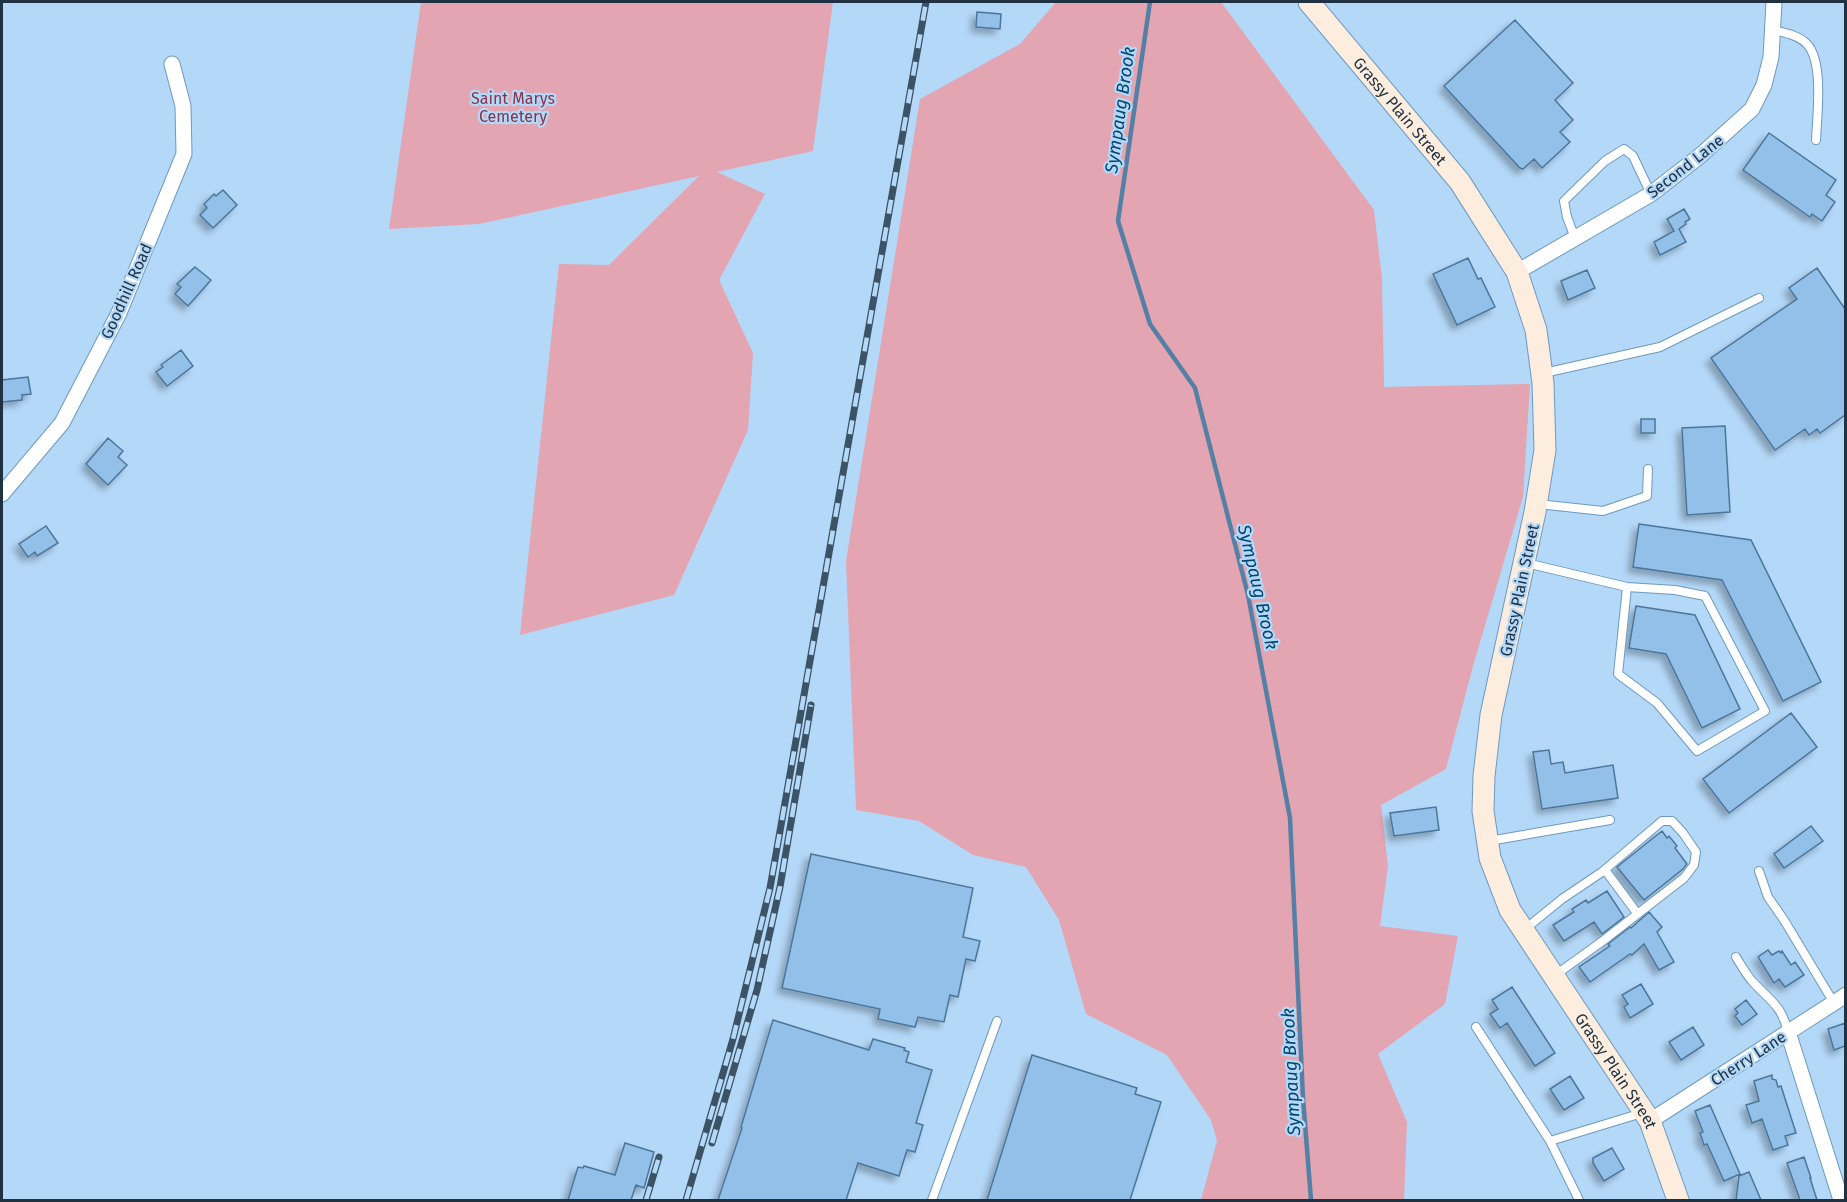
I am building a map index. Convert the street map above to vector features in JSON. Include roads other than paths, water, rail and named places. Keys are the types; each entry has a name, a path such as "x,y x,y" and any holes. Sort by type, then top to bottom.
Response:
{"main road":[{"name":"Grassy Plain Street","path":"1309,2 1460,182 1517,272 1536,330 1542,374 1545,450 1524,563 1491,715 1484,776 1483,811 1487,841 1490,858 1510,910 1646,1117 1678,1200"}],"street":[{"name":"Second Lane","path":"1517,272 1651,194 1701,155 1752,109 1764,85 1771,57 1774,2"},
{"name":"Goodhill Road","path":"2,494 62,423 119,313 184,154 183,106 172,64"},
{"name":"Cherry Lane","path":"1646,1117 1840,999"},
{"path":"1788,1032 1841,1200"}],"lane":[{"path":"1773,30 1803,41 1816,59 1818,81 1816,140"},
{"path":"1575,239 1564,201 1605,160 1624,149 1633,156 1651,194"},
{"path":"1542,374 1660,347 1759,298"},
{"path":"1536,504 1603,512 1647,496 1648,469"},
{"path":"1524,563 1627,586 1675,590 1705,596 1765,711 1697,751 1657,703 1618,674 1627,586"},
{"path":"1487,841 1610,820"},
{"path":"1523,931 1562,899 1605,870 1662,821 1672,821 1696,852 1694,865 1684,878 1604,940 1552,976"},
{"path":"1605,870 1637,913"},
{"path":"1760,871 1768,897 1840,999"},
{"path":"1736,957 1751,980 1773,1000 1784,1015 1788,1032"},
{"path":"932,1200 997,1021"},
{"path":"1476,1027 1550,1141 1579,1200"},
{"path":"1550,1141 1646,1117"}],"waterway":[{"name":"Sympaug Brook","path":"1150,2 1118,221 1150,324 1195,388 1248,595 1290,818 1303,1098 1311,1200"}],"railway":[{"path":"686,1200 733,1039 770,888 926,2"},
{"path":"712,1143 757,990 780,887 811,705"},
{"path":"646,1200 659,1157"}],"park label":[{"name":"Saint Marys Cemetery","path":"513,107"}]}
